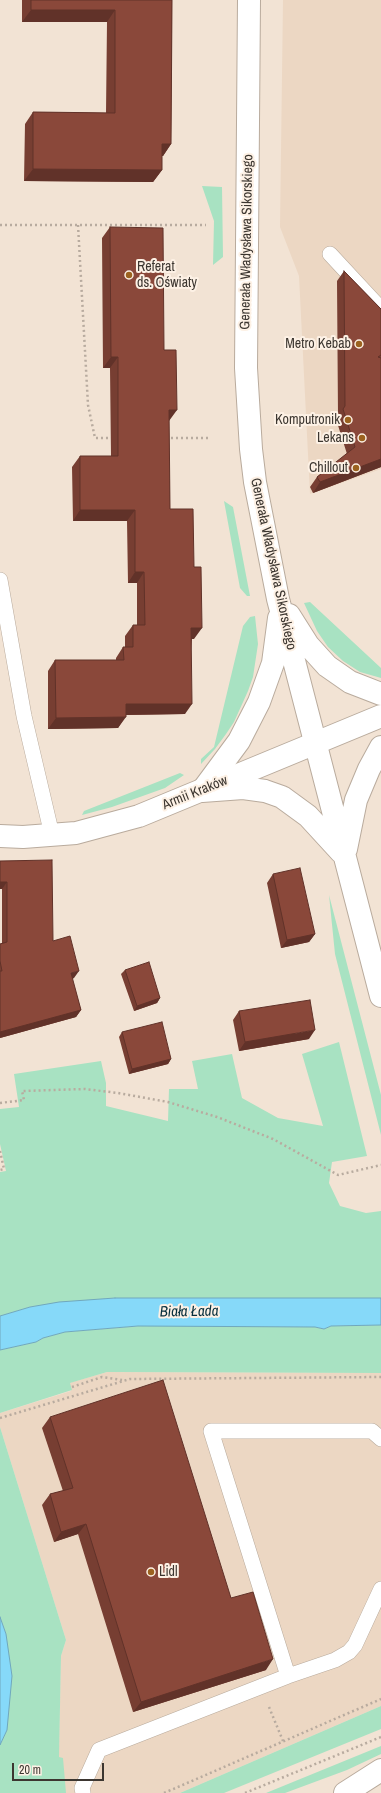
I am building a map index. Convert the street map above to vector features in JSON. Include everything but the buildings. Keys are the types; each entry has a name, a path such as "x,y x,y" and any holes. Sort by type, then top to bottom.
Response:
{"street":[{"name":"Generała Władysława Sikorskiego","path":"249,0 246,376 255,482 278,599 381,996"},
{"path":"278,599 308,645 327,666 350,682 381,694"},
{"path":"202,791 239,741 251,720 263,693 275,650 278,624 278,599"},
{"name":"Armii Kraków","path":"0,836 52,835 88,831 120,822 202,791 381,716"},
{"path":"344,856 350,822 356,800 369,769 381,748"},
{"path":"202,791 243,788 264,791 282,798 308,816 344,856"},
{"path":"346,1793 381,1770"}],"lane":[{"path":"330,254 381,309"},
{"path":"0,580 24,716 52,835"},
{"path":"288,1676 211,1431 372,1431 381,1439"},
{"path":"83,1793 82,1788 98,1750 288,1676 335,1660 349,1652 355,1645 381,1589"}],"path":[{"path":"0,225 206,225"},
{"path":"78,225 88,405 95,438 118,438"},
{"path":"164,438 210,438"},
{"path":"0,1103 24,1100 22,1091 85,1089 118,1093 168,1102 217,1117 273,1139 338,1175 381,1165"},
{"path":"0,1151 4,1169 0,1170"},
{"path":"72,1387 102,1377 124,1380"},
{"path":"0,1418 124,1380 136,1378 381,1377"},
{"path":"261,1687 283,1741"},
{"path":"164,1793 381,1699"},
{"path":"245,1793 381,1737"}],"shaded area":[{"path":"283,0 381,0 381,469 310,494 299,276 280,227"},
{"path":"107,1372 381,1373 381,1706 180,1793 58,1793 61,1656 66,1640 0,1427 0,1413 71,1391 69,1383"}],"green space":[{"path":"202,186 222,187 223,257 213,265 214,221"},
{"path":"224,501 233,507 250,596 247,596 240,588"},
{"path":"310,602 381,668 381,678 360,672 343,661 328,647 317,631 304,603"},
{"path":"255,616 258,644 253,677 248,691 234,722 215,749 201,764 201,759 214,747 243,626 250,617"},
{"path":"180,773 184,775 165,788 112,807 82,815 84,811"},
{"path":"329,895 381,1095 381,1135 335,954"},
{"path":"339,1042 367,1156 332,1162 329,1183 340,1206 366,1213 381,1211 381,1298 115,1298 30,1307 0,1316 0,1172 6,1171 0,1144 0,1109 19,1107 14,1074 101,1061 106,1083 106,1106 168,1121 169,1089 198,1089 192,1061 232,1054 242,1098 278,1118 323,1126 302,1054"},
{"path":"162,1325 315,1327 324,1329 331,1326 381,1325 381,1373 107,1372 70,1383 72,1390 0,1413 0,1350 36,1342 43,1338 65,1332"},
{"path":"0,1427 66,1640 61,1656 59,1757 63,1758 66,1793 0,1793 0,1745 7,1730 6,1634 0,1617"},
{"path":"381,1706 381,1729 224,1793 180,1793"},
{"path":"381,1746 381,1754 347,1770 285,1793 266,1793"}],"water":[{"name":"Biała Łada","path":"115,1298 381,1298 381,1325 331,1326 324,1329 315,1327 138,1326 65,1332 43,1338 36,1342 0,1350 0,1316 30,1307 59,1302"},
{"path":"0,1617 6,1634 12,1676 7,1730 0,1745"}],"place":[{"name":"Referat ds. Oświaty","path":"129,275"},
{"name":"Metro Kebab","path":"359,344"},
{"name":"Komputronik","path":"348,420"},
{"name":"Lekans","path":"362,438"},
{"name":"Chillout","path":"356,468"},
{"name":"Lidl","path":"151,1572"}]}
